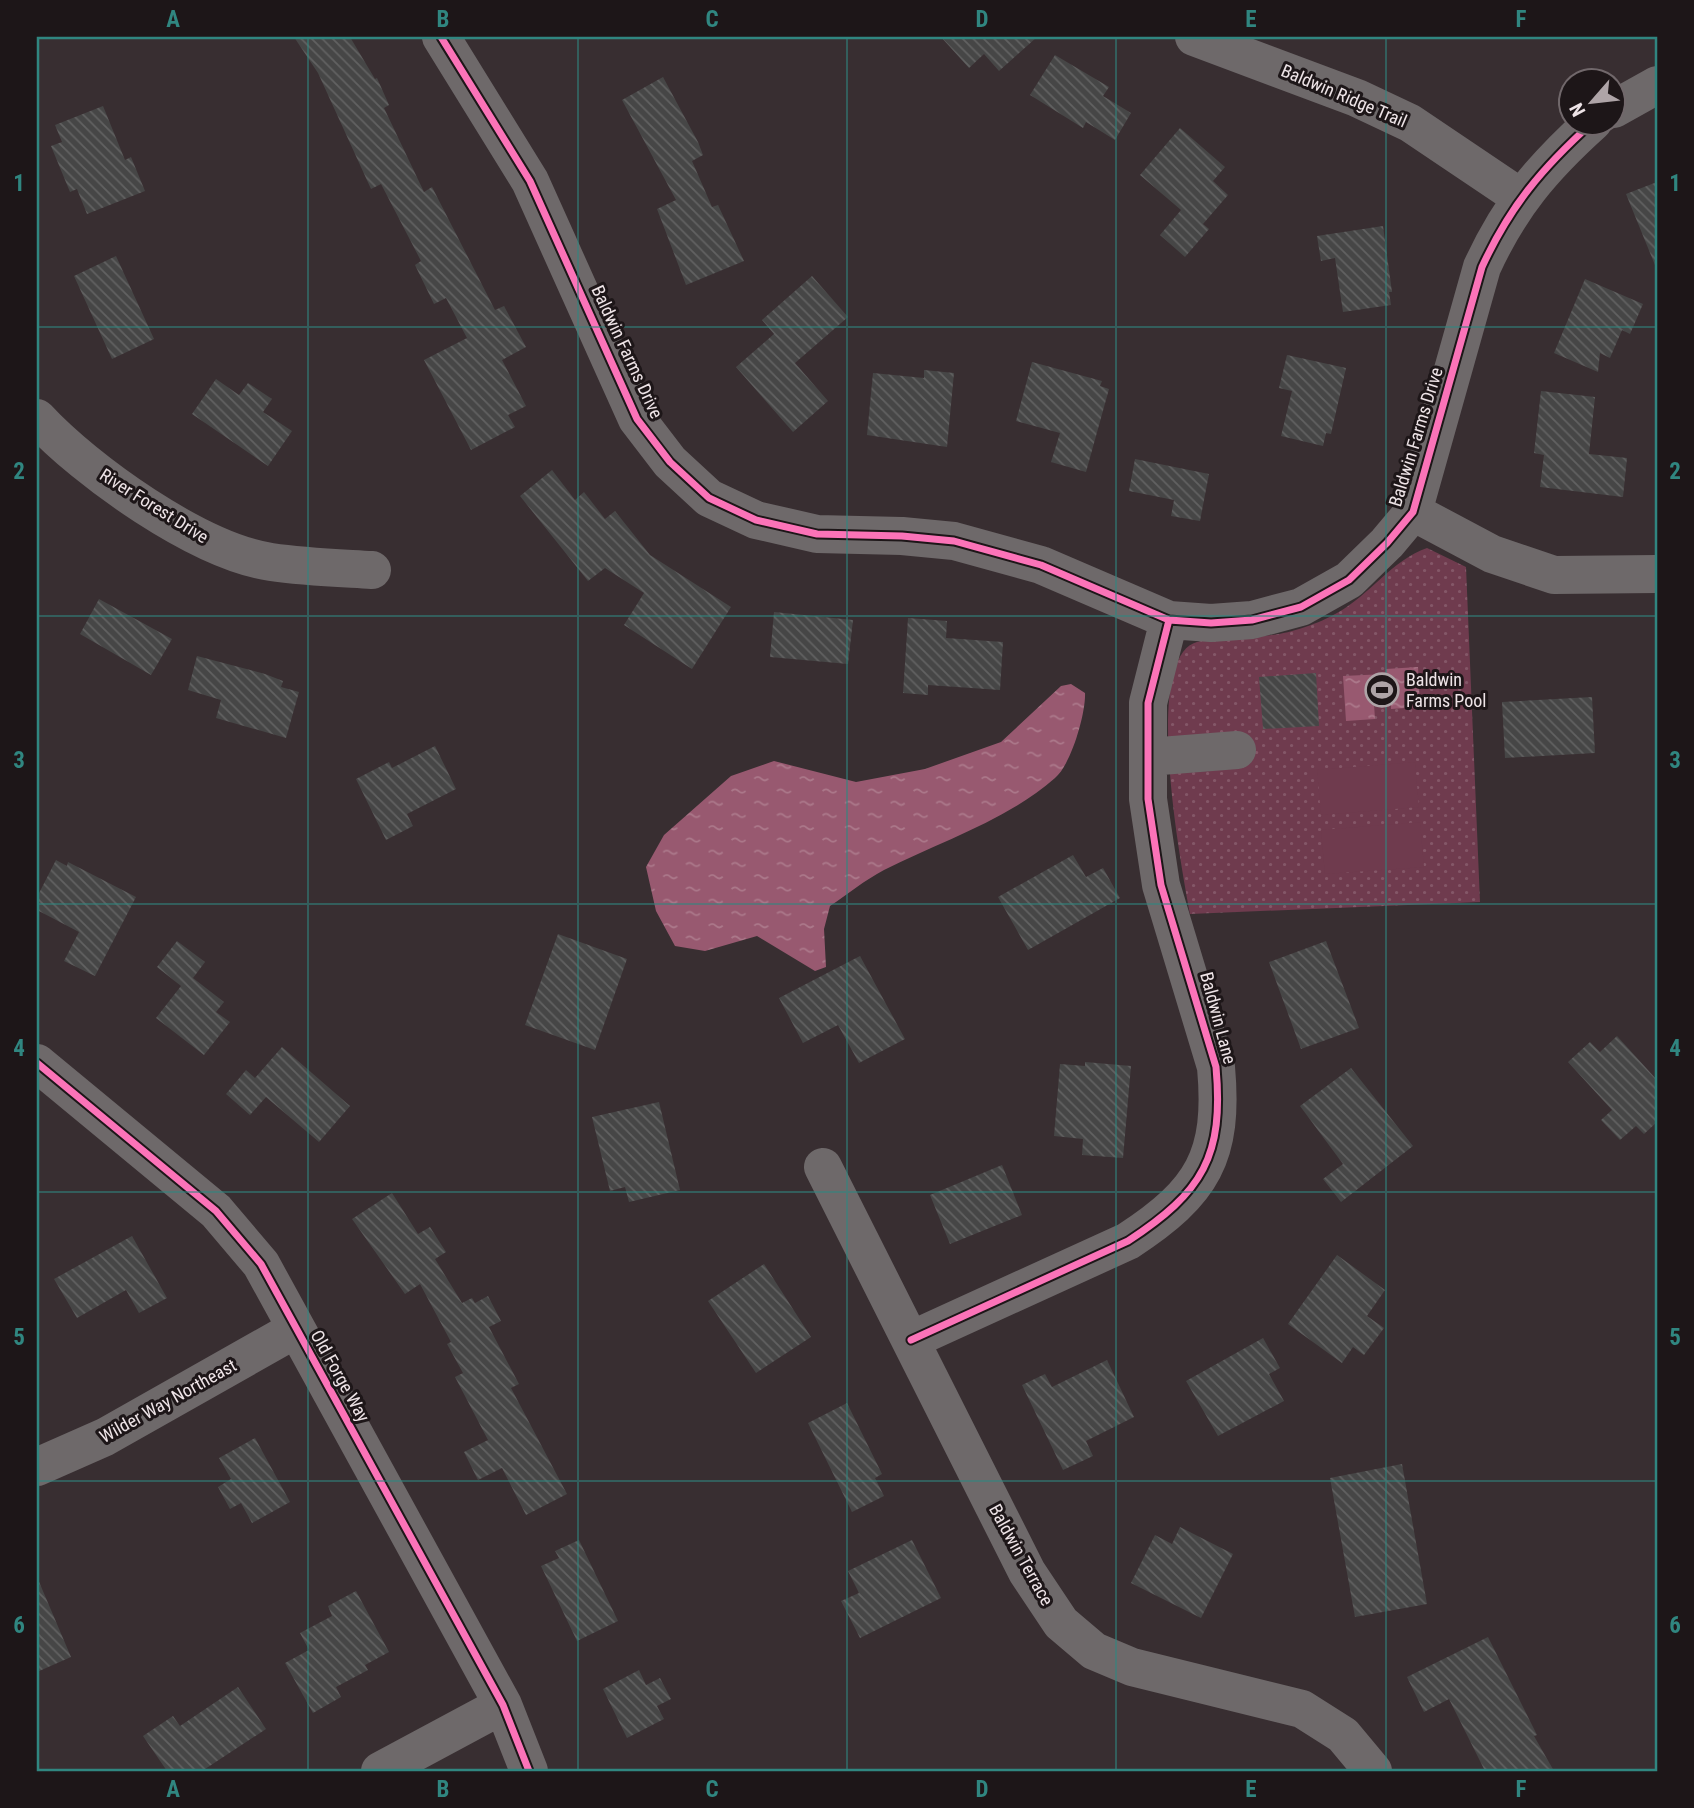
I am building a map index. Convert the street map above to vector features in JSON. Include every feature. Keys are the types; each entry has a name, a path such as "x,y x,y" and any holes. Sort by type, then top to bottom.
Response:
{"street":[{"name":"Baldwin Farms Drive","path":"441,37 530,181 637,419 670,462 709,498 756,520 817,534 902,536 954,541 1041,565 1169,620 1210,623 1252,620 1301,607 1349,580 1387,543 1413,512 1482,267 1499,230 1520,197 1555,157 1578,136"},
{"name":"Baldwin Ridge Trail","path":"1194,37 1357,98 1410,123 1520,197"},
{"path":"1628,101 1657,85"},
{"name":"River Forest Drive","path":"37,418 89,464 197,536 269,562 372,570"},
{"path":"1413,512 1492,554 1554,575 1657,574"},
{"name":"Baldwin Lane","path":"912,1340 1129,1241 1158,1222 1185,1195 1201,1173 1215,1144 1219,1124 1216,1066 1161,885 1148,799 1148,703 1169,620"},
{"path":"1148,757 1237,750"},
{"name":"Old Forge Way","path":"37,1063 216,1211 261,1264 503,1706 529,1771"},
{"name":"Baldwin Terrace","path":"824,1167 1027,1573 1061,1623 1094,1651 1132,1667 1302,1709 1343,1735 1373,1771"},
{"name":"Wilder Way Northeast","path":"37,1466 105,1437 296,1329"},
{"path":"380,1771 503,1706"}],"shaded area":[{"path":"1427,548 1466,567 1480,902 1190,914 1174,813 1168,723 1171,685 1180,656 1197,642 1280,634 1322,620 1349,606 1392,569"},
{"path":"1415,762 1419,807 1321,815 1317,770"},
{"path":"1420,822 1424,867 1325,874 1321,830"}],"water":[{"name":"Baldwin Farms Pool","path":"1418,667 1420,707 1391,709 1391,704 1374,704 1375,719 1346,721 1343,676 1386,674 1386,669"},
{"path":"1071,684 1085,693 1085,702 1067,762 1055,778 1016,806 884,870 830,906 824,929 826,967 815,971 757,936 705,951 675,946 656,911 646,867 664,835 731,776 774,761 856,782 925,769 1001,742 1061,686"}],"building":[{"path":"294,37 350,37 375,79 377,78 389,105 384,108 424,192 432,187 495,310 504,306 526,347 502,360 526,406 508,415 515,427 471,450 424,360 467,338 446,298 434,304 415,265 421,261 381,184 371,189 318,73"},
{"path":"941,37 1037,37 999,71 984,54 969,68"},
{"path":"1055,55 1109,87 1103,96 1131,113 1115,140 1086,122 1083,128 1030,95"},
{"path":"663,77 703,155 692,161 712,207 718,205 744,261 686,285 657,209 676,200 622,100"},
{"path":"103,106 125,160 131,157 145,191 87,214 77,189 70,192 51,146 62,142 55,125"},
{"path":"1180,128 1225,167 1213,181 1228,195 1203,224 1209,229 1185,257 1160,235 1181,210 1140,175"},
{"path":"1657,182 1657,270 1626,194"},
{"path":"1383,226 1392,292 1389,292 1391,305 1343,312 1335,258 1321,261 1317,236"},
{"path":"116,256 154,339 112,359 74,276"},
{"path":"812,276 848,317 795,363 828,401 793,432 736,367 774,334 762,320"},
{"path":"1585,279 1643,304 1630,334 1622,330 1610,358 1600,353 1598,372 1554,353"},
{"path":"1287,355 1346,368 1331,434 1326,433 1323,446 1281,436 1292,391 1279,388"},
{"path":"1032,362 1102,381 1100,386 1109,389 1086,472 1051,462 1060,433 1016,421"},
{"path":"924,370 954,373 947,447 867,435 873,373 924,378"},
{"path":"216,379 239,395 248,383 272,399 263,412 292,431 268,466 192,414"},
{"path":"1541,391 1595,397 1589,454 1627,458 1623,497 1540,487 1544,455 1534,453"},
{"path":"1135,459 1209,474 1200,521 1171,516 1174,500 1129,491"},
{"path":"552,470 575,500 584,492 605,519 615,511 650,555 731,607 692,669 624,625 644,593 605,568 588,581 520,496"},
{"path":"99,599 172,639 151,675 80,634"},
{"path":"774,612 853,620 848,664 770,657"},
{"path":"908,618 947,621 946,638 1003,642 1000,690 928,685 928,695 903,693"},
{"path":"197,656 265,674 283,681 281,687 299,692 286,738 216,718 221,700 188,690"},
{"path":"1316,673 1319,726 1263,729 1259,677"},
{"path":"1592,697 1595,753 1505,758 1502,702"},
{"path":"435,746 456,789 407,814 413,826 386,840 356,779 389,762 392,768"},
{"path":"1073,855 1086,877 1103,868 1120,898 1028,950 998,897"},
{"path":"56,860 67,866 68,862 136,897 95,976 64,961 79,932 37,910 37,897"},
{"path":"558,934 627,959 595,1050 525,1025"},
{"path":"177,941 205,962 193,978 224,1002 216,1012 230,1022 204,1055 156,1018 181,986 157,967"},
{"path":"1326,941 1359,1028 1301,1049 1269,962"},
{"path":"860,956 905,1039 859,1063 838,1025 803,1043 779,998"},
{"path":"1617,1036 1657,1080 1657,1122 1644,1134 1636,1126 1620,1140 1601,1120 1612,1110 1568,1062 1590,1042 1600,1052"},
{"path":"282,1047 350,1106 319,1142 266,1097 250,1115 226,1094 246,1070 255,1078"},
{"path":"1085,1062 1131,1066 1123,1158 1082,1155 1083,1139 1054,1136 1060,1064 1085,1066"},
{"path":"1351,1068 1413,1146 1341,1202 1323,1179 1343,1164 1300,1106"},
{"path":"659,1102 680,1190 629,1202 625,1187 610,1191 592,1117"},
{"path":"1002,1165 1022,1215 950,1244 930,1195"},
{"path":"392,1193 418,1234 430,1227 446,1252 435,1259 462,1303 472,1298 475,1303 488,1296 501,1321 489,1327 519,1384 511,1388 567,1494 526,1515 502,1468 478,1480 464,1452 488,1440 455,1377 463,1373 447,1344 451,1342 420,1284 405,1294 352,1219"},
{"path":"132,1236 167,1298 139,1313 126,1290 77,1318 54,1279"},
{"path":"1337,1255 1385,1290 1367,1316 1384,1328 1364,1355 1353,1347 1342,1363 1288,1324"},
{"path":"764,1264 811,1337 756,1373 708,1301"},
{"path":"1263,1338 1280,1368 1269,1374 1284,1401 1218,1436 1186,1381"},
{"path":"1107,1360 1134,1417 1086,1441 1093,1456 1063,1470 1022,1385 1045,1374 1052,1387"},
{"path":"847,1403 882,1474 875,1478 884,1496 852,1512 808,1423"},
{"path":"255,1438 290,1502 252,1523 241,1503 230,1509 218,1487 231,1479 219,1458"},
{"path":"1402,1464 1427,1604 1355,1617 1330,1478"},
{"path":"1180,1527 1233,1554 1201,1618 1131,1583 1155,1535 1172,1544"},
{"path":"579,1540 618,1621 577,1641 541,1566 559,1558 555,1551"},
{"path":"912,1540 941,1598 860,1638 841,1601 859,1593 848,1571"},
{"path":"37,1577 71,1657 37,1672"},
{"path":"356,1591 389,1652 365,1665 368,1670 336,1687 341,1697 313,1713 285,1663 309,1650 300,1633 332,1616 328,1606"},
{"path":"1488,1637 1537,1735 1534,1736 1554,1771 1485,1771 1449,1699 1424,1712 1407,1677"},
{"path":"639,1670 646,1685 660,1678 671,1699 657,1706 664,1719 627,1738 603,1689"},
{"path":"238,1687 266,1729 202,1771 167,1771 143,1736 173,1716 180,1726"}],"cycle path":[{"path":"441,37 530,181 637,419 670,462 709,498 756,520 817,534 902,536 954,541 1041,565 1169,620 1211,623 1252,620 1301,607 1349,580 1387,543 1413,512 1482,267 1516,206 1558,155 1578,136"},
{"path":"911,1340 1128,1241 1175,1206 1203,1169 1211,1148 1218,1098 1216,1067 1161,885 1148,799 1148,703 1169,620"},
{"path":"37,1063 216,1211 261,1264 503,1705 529,1771"}],"place":[{"name":"Baldwin Farms Pool","path":"1382,690"}]}
